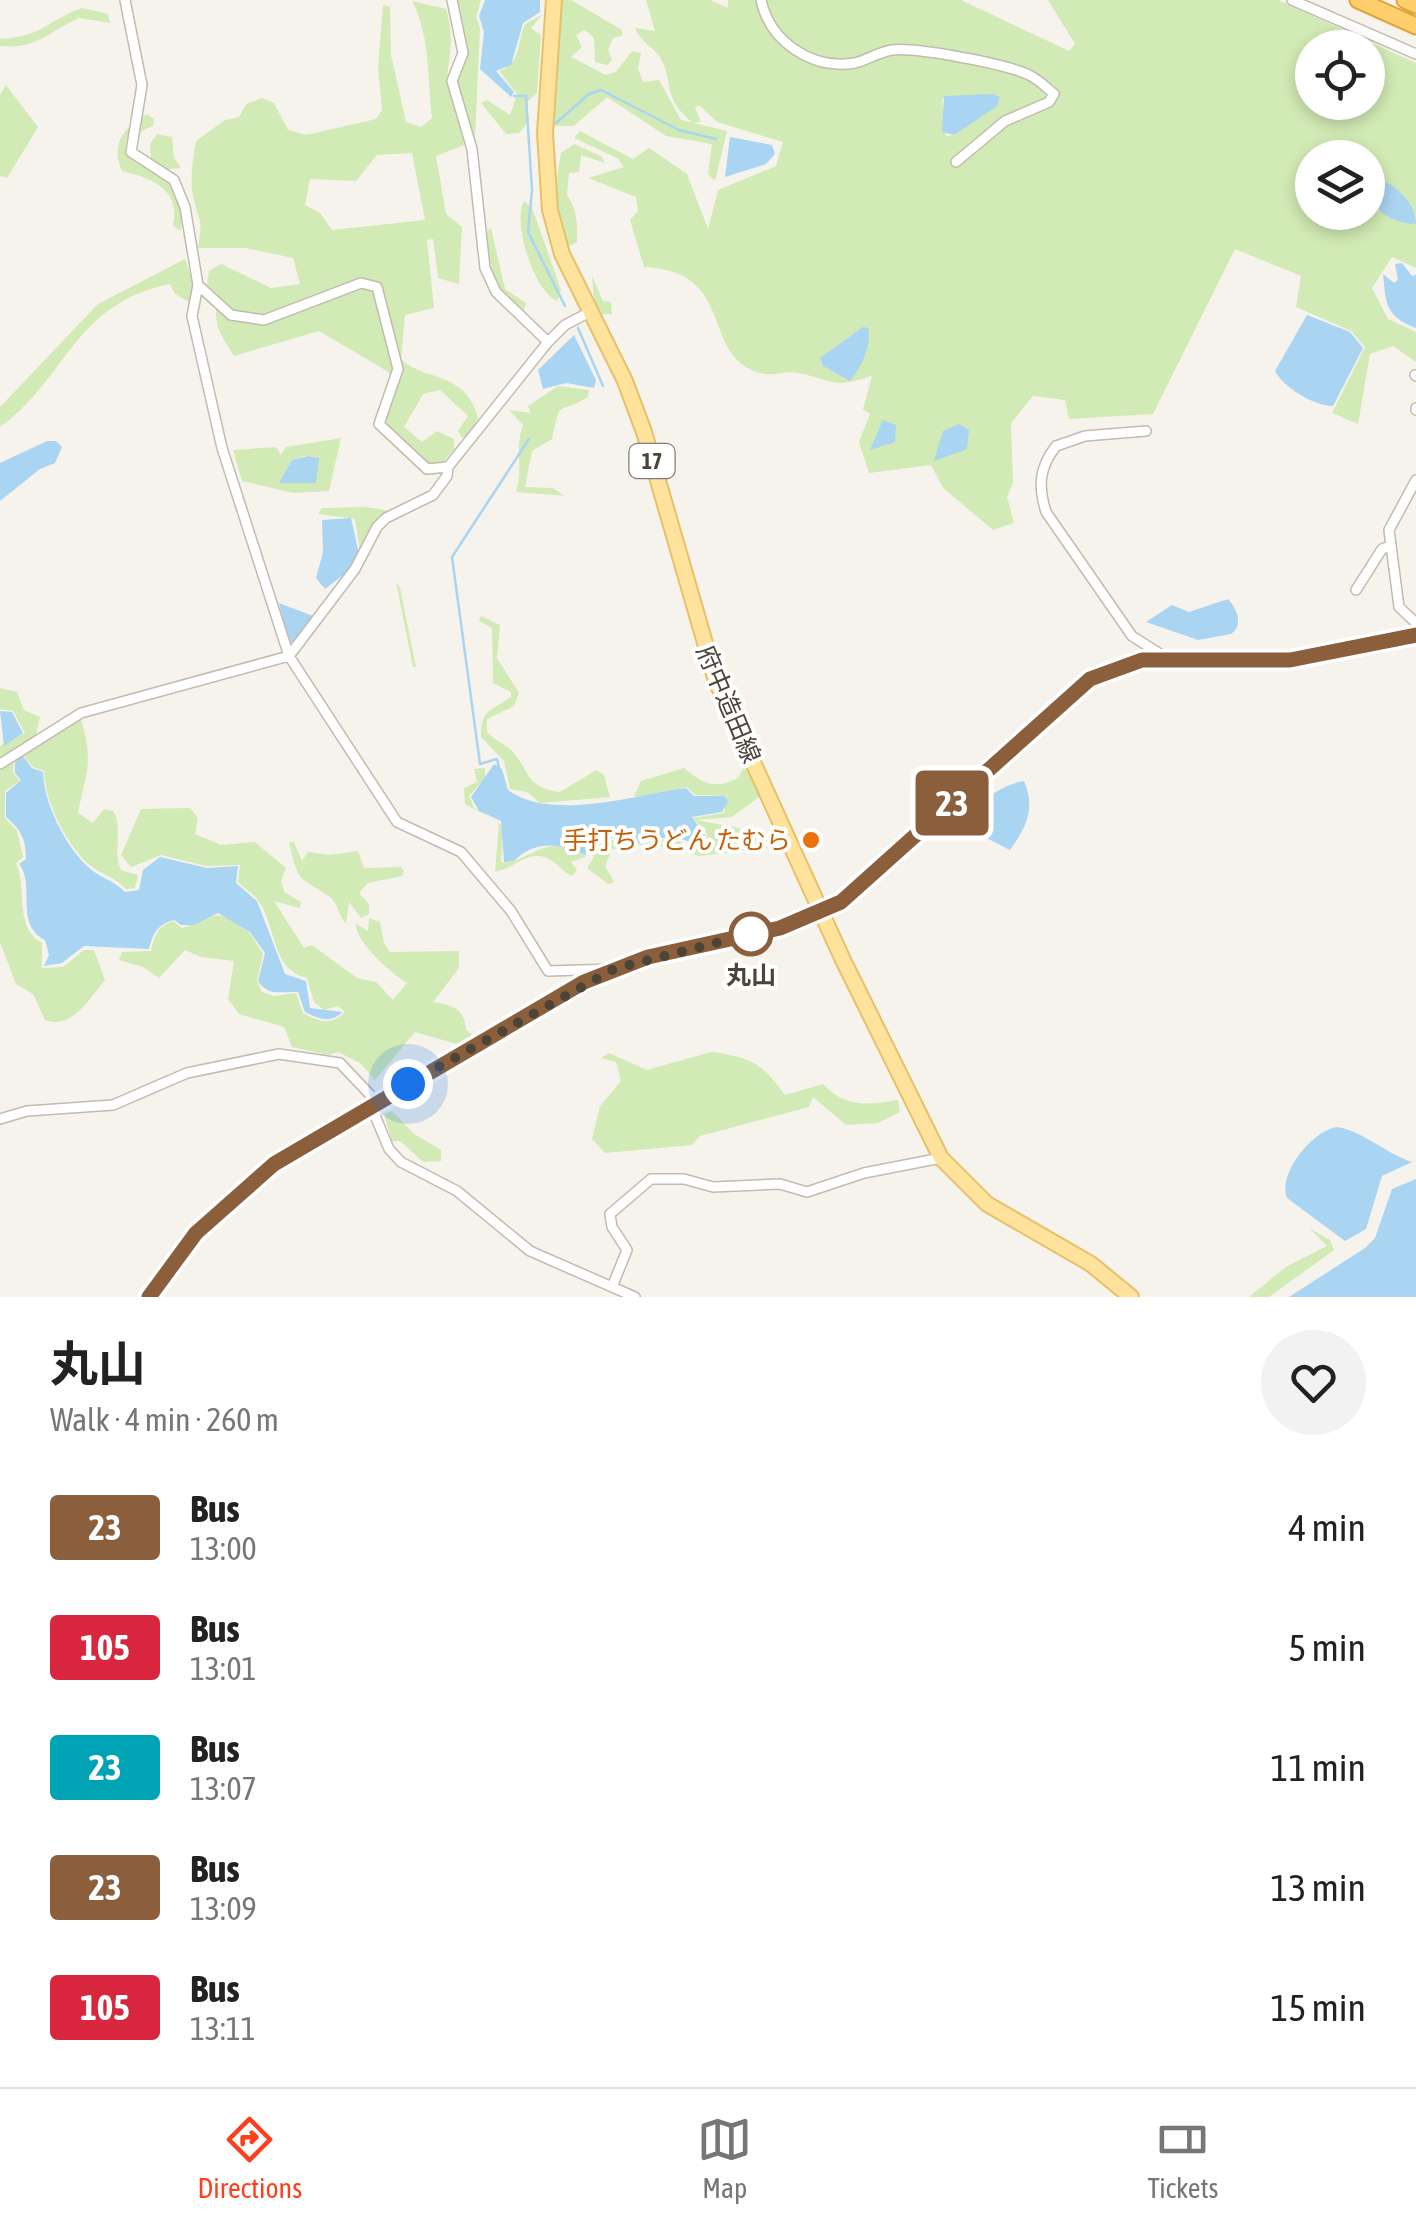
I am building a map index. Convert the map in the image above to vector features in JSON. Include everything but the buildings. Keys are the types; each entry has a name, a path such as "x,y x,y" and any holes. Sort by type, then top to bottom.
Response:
{"highway":[{"path":"1358,0 1416,26"},
{"path":"1406,0 1416,5"}],"main road":[{"name":"府中造田線","path":"554,0 545,132 546,191 562,254 625,381 644,432 716,680 824,910 843,960 941,1158 987,1204 1075,1254 1131,1297"},
{"path":"149,1297 177,1256 222,1206 274,1164 374,1104 614,969 648,957 780,928 852,894 902,852 1070,693 1108,670 1172,661 1290,660 1416,635"}],"street":[{"path":"125,0 142,75 142,102 131,152 164,171 180,192 198,285 192,316 222,448 290,656 397,822 461,852 511,911 548,970 614,969"},
{"path":"452,0 462,53 452,82 472,150 486,268 496,292 548,342"},
{"path":"762,0 771,24 787,44 796,53 820,61 853,63 892,50 908,50 1000,65 1028,74 1054,94 1049,102 1006,121 956,162"},
{"path":"1292,0 1416,54"},
{"path":"198,285 232,315 253,321 362,283 377,287 398,369 379,424 427,469 448,467"},
{"path":"0,764 81,713 290,656 355,569 378,527 386,518 433,495 447,476 448,467 548,342 564,324 588,313"},
{"path":"1146,432 1085,436 1056,446 1041,471 1040,494 1046,512 1132,636 1172,661"},
{"path":"1415,621 1398,607 1389,530 1416,480"},
{"path":"1356,590 1382,550 1390,546"},
{"path":"0,1119 27,1111 114,1105 187,1073 280,1054 340,1063 374,1104 389,1149 401,1162 458,1191 530,1251 635,1297"},
{"path":"612,1287 627,1250 612,1227 610,1214 651,1179 684,1179 713,1187 780,1184 807,1192 864,1173 941,1158"}],"green space":[{"path":"457,0 481,0 476,17 480,28 475,137 456,80 467,53"},
{"path":"560,0 571,0 622,30 622,36 613,38 608,50 612,60 607,65 595,62 594,38 585,30 576,35 582,47 571,57 606,75 616,72 632,51 641,53 638,68 643,82 659,80 681,120 727,131 715,181 708,174 712,144 666,136 607,97 574,126 553,126"},
{"path":"646,0 710,0 728,8 728,0 961,0 1069,51 1075,44 1048,0 1278,0 1344,30 1295,30 1295,120 1385,120 1385,49 1416,63 1416,268 1392,257 1372,288 1388,319 1416,332 1416,362 1393,346 1370,354 1358,424 1332,413 1365,347 1351,331 1296,307 1301,276 1235,249 1153,414 1069,419 1065,400 1033,396 1011,423 1013,483 1007,497 1014,523 993,530 943,488 931,465 869,473 859,442 870,414 863,409 872,376 841,383 793,372 760,373 741,364 729,350 706,298 693,283 673,272 644,267 630,220 638,211 636,197 588,178 624,167 617,158 574,138 580,131 633,159 649,148 687,174 708,229 718,190 776,166 783,142 717,122 699,105 695,108 701,122 693,123 673,98 661,59 635,28 655,31","holes":["942,98 982,113 954,135 946,136"]},
{"path":"412,1 446,9 449,19 447,82 464,145 436,156 446,214 462,227 459,284 438,278 433,239 427,240 434,308 405,315 401,359 454,384 472,403 478,418 470,434 462,438 458,431 468,416 440,390 423,394 404,427 422,442 437,431 454,439 454,449 442,463 428,465 386,428 383,421 397,386 387,371 319,331 234,356 218,328 219,296 207,285 209,271 221,264 271,288 300,284 293,258 246,248 198,248 200,222 192,186 196,141 225,120 239,117 246,104 262,98 274,103 288,130 306,135 376,119 382,110 378,67 383,5 390,7 391,55 406,122 421,127 432,118 425,43","holes":["412,153 425,220 332,230 320,213 305,205 310,179 356,181 377,155"]},
{"path":"82,8 108,14 110,23 79,18 34,42 0,46 0,39 36,31"},
{"path":"543,14 531,28 541,35 537,93 526,103 529,121 519,133 506,134 481,103 487,100 510,115 517,94 499,71 515,58 525,24"},
{"path":"6,85 38,127 7,178 0,176 0,95"},
{"path":"147,114 154,119 153,126 127,137 125,151 137,164 151,159 150,144 157,134 172,137 174,158 181,168 167,169 160,176 179,200 180,231 173,225 168,194 143,177 122,171 119,162 121,138"},
{"path":"574,144 601,156 605,163 581,155 579,172 569,173 567,195 577,229 577,242 570,246 559,224 556,189 561,153"},
{"path":"524,201 533,210 561,290 557,301 540,284 527,256 521,225"},
{"path":"491,228 505,289 526,303 524,310 499,288 489,254 487,231"},
{"path":"185,259 193,282 189,302 175,294 170,284 112,308 91,325 23,408 0,427 0,407 98,304"},
{"path":"592,276 603,301 611,302 612,314 595,314"},
{"path":"558,386 589,390 588,397 561,409 552,439 532,451 525,487 553,488 565,496 516,492 523,425 509,410 531,413 528,406"},
{"path":"341,438 329,491 293,493 242,481 233,450 276,447 281,455 286,447","holes":["317,457 316,478 279,483 292,460"]},
{"path":"322,508 391,511 360,552 355,519 318,514"},
{"path":"396,582 400,588 416,667 413,667"},
{"path":"481,616 500,625 497,658 519,693 514,706 487,719 487,732 513,752 540,787 560,792 596,770 604,775 610,797 540,803 527,792 510,789 504,761 481,737 485,716 511,697 511,692 493,683 492,628 479,621"},
{"path":"0,688 17,692 24,710 40,717 36,735 45,742 81,720 88,757 78,813 93,823 104,809 113,811 118,825 121,870 138,875 135,888 126,889 87,863 58,820 44,771 33,767 23,755 14,759 13,773 20,780 5,791 5,818 17,831 23,857 16,863 24,917 33,936 42,943 42,968 63,967 84,950 94,950 105,980 79,1011 64,1021 45,1020 33,994 16,984 0,942 0,746 25,733 13,711 0,709"},
{"path":"485,768 485,778 469,796 474,808 491,818 465,804 464,788 477,782 474,769"},
{"path":"684,768 703,781 723,784 738,778 743,769 753,770 763,794 732,817 696,820 743,829 768,848 699,856 650,844 629,847 671,838 695,848 705,844 707,834 693,818 724,813 727,796 695,795 687,787 643,799 634,796 641,781"},
{"path":"190,808 198,818 195,834 221,845 255,842 286,868 281,881 284,892 301,902 300,908 274,901 304,948 312,945 357,978 376,982 393,1000 407,983 361,940 356,924 368,931 369,918 380,922 390,952 459,951 459,968 433,1002 456,1009 466,1030 475,1036 460,1045 415,1032 375,1080 360,1063 338,1052 328,1055 292,1047 284,1027 239,1014 228,999 234,961 201,957 185,950 159,978 143,967 119,960 122,952 151,951 157,932 168,923 173,921 182,928 216,915 232,919 250,933 263,954 257,981 262,992 274,996 296,993 303,1013 320,1020 330,1021 345,1012 338,1006 324,1010 314,1002 307,978 286,965 263,909 238,882 240,865 206,866 161,855 131,867 121,855 141,809"},
{"path":"499,823 503,826 501,862 515,861 555,846 587,856 571,862 577,870 572,876 540,856 495,872"},
{"path":"612,840 628,847 612,849 605,866 614,882 608,884 587,868 594,857 590,852 595,842"},
{"path":"289,842 294,842 302,861 308,852 330,855 358,851 364,868 401,867 404,871 402,876 368,883 359,893 369,904 369,914 361,918 349,902 346,924 333,900 298,873"},
{"path":"711,1052 754,1063 785,1095 823,1084 840,1097 857,1103 898,1100 900,1112 878,1123 846,1125 813,1097 809,1107 700,1136 692,1145 605,1153 592,1139 600,1106 621,1081 616,1062 601,1058 609,1053 647,1070"},
{"path":"392,1111 414,1134 441,1150 441,1161 423,1162 400,1141 392,1141 384,1114"},
{"path":"1309,1228 1330,1240 1334,1250 1269,1297 1249,1297 1287,1266 1327,1246"}],"water":[{"path":"485,0 540,0 540,12 523,23 511,65 496,71 514,92 511,97 480,69 484,32 479,16"},
{"path":"944,96 1000,97 997,106 954,135 942,132"},
{"path":"730,137 772,145 775,154 766,164 725,177"},
{"path":"1385,182 1406,199 1416,224 1386,215"},
{"path":"1402,263 1412,276 1416,275 1416,328 1398,319 1387,301 1383,274 1394,283 1398,280 1395,264"},
{"path":"1307,315 1350,332 1363,348 1333,406 1300,394 1275,371"},
{"path":"863,327 868,328 867,349 850,381 823,366 820,358"},
{"path":"574,335 596,380 594,388 566,383 543,389 538,370"},
{"path":"883,420 896,425 895,442 870,450"},
{"path":"959,424 969,430 967,449 934,461 943,431"},
{"path":"47,441 56,441 62,447 55,463 40,469 0,501 0,463"},
{"path":"319,458 316,483 279,483 292,460"},
{"path":"351,518 359,554 346,573 325,589 316,578 323,552 322,520"},
{"path":"1228,599 1238,617 1231,634 1198,640 1146,622 1172,605 1189,612"},
{"path":"279,603 313,616 294,643 288,641"},
{"path":"0,711 12,712 23,733 4,746"},
{"path":"23,756 32,768 43,772 51,809 78,856 90,869 125,892 139,890 143,870 160,857 207,868 238,866 236,883 257,901 285,974 306,981 310,1008 343,1012 333,1018 320,1018 305,1012 298,992 276,992 262,986 258,981 265,953 250,932 218,913 194,925 181,925 174,920 164,924 154,934 149,949 84,946 62,963 44,966 49,955 45,940 30,924 26,882 19,864 26,859 24,840 6,817 6,793 21,780 15,773 15,759"},
{"path":"494,764 502,769 508,790 547,804 594,804 686,788 694,796 725,796 728,802 722,812 692,817 705,835 700,845 672,836 627,846 613,838 597,839 585,855 549,846 531,849 514,861 504,862 501,821 479,811 471,797"},
{"path":"1024,781 1029,809 1010,850 963,826 989,797"},
{"path":"1337,1127 1357,1133 1412,1162 1382,1176 1366,1229 1345,1241 1287,1198 1285,1188 1292,1166 1308,1144"},
{"path":"1416,1179 1416,1297 1289,1297 1365,1248 1375,1238 1392,1189"}],"waterway":[{"path":"556,123 589,94 601,90 679,130 716,139"},
{"path":"514,96 526,96 532,190 528,232 565,306"},
{"path":"578,328 603,386"},
{"path":"499,768 497,759 480,764 452,557 529,439"}],"bus line":[{"name":"23","path":"149,1297 196,1233 274,1164 584,982 648,957 780,928 841,902 902,852 1070,693 1090,679 1142,660 1290,660 1370,648 1416,635"}],"place":[{"name":"手打ちうどん たむら","path":"811,840"},
{"name":"丸山","path":"751,934"}],"route":[{"path":"408,1084 584,982 648,957 751,934"}]}
